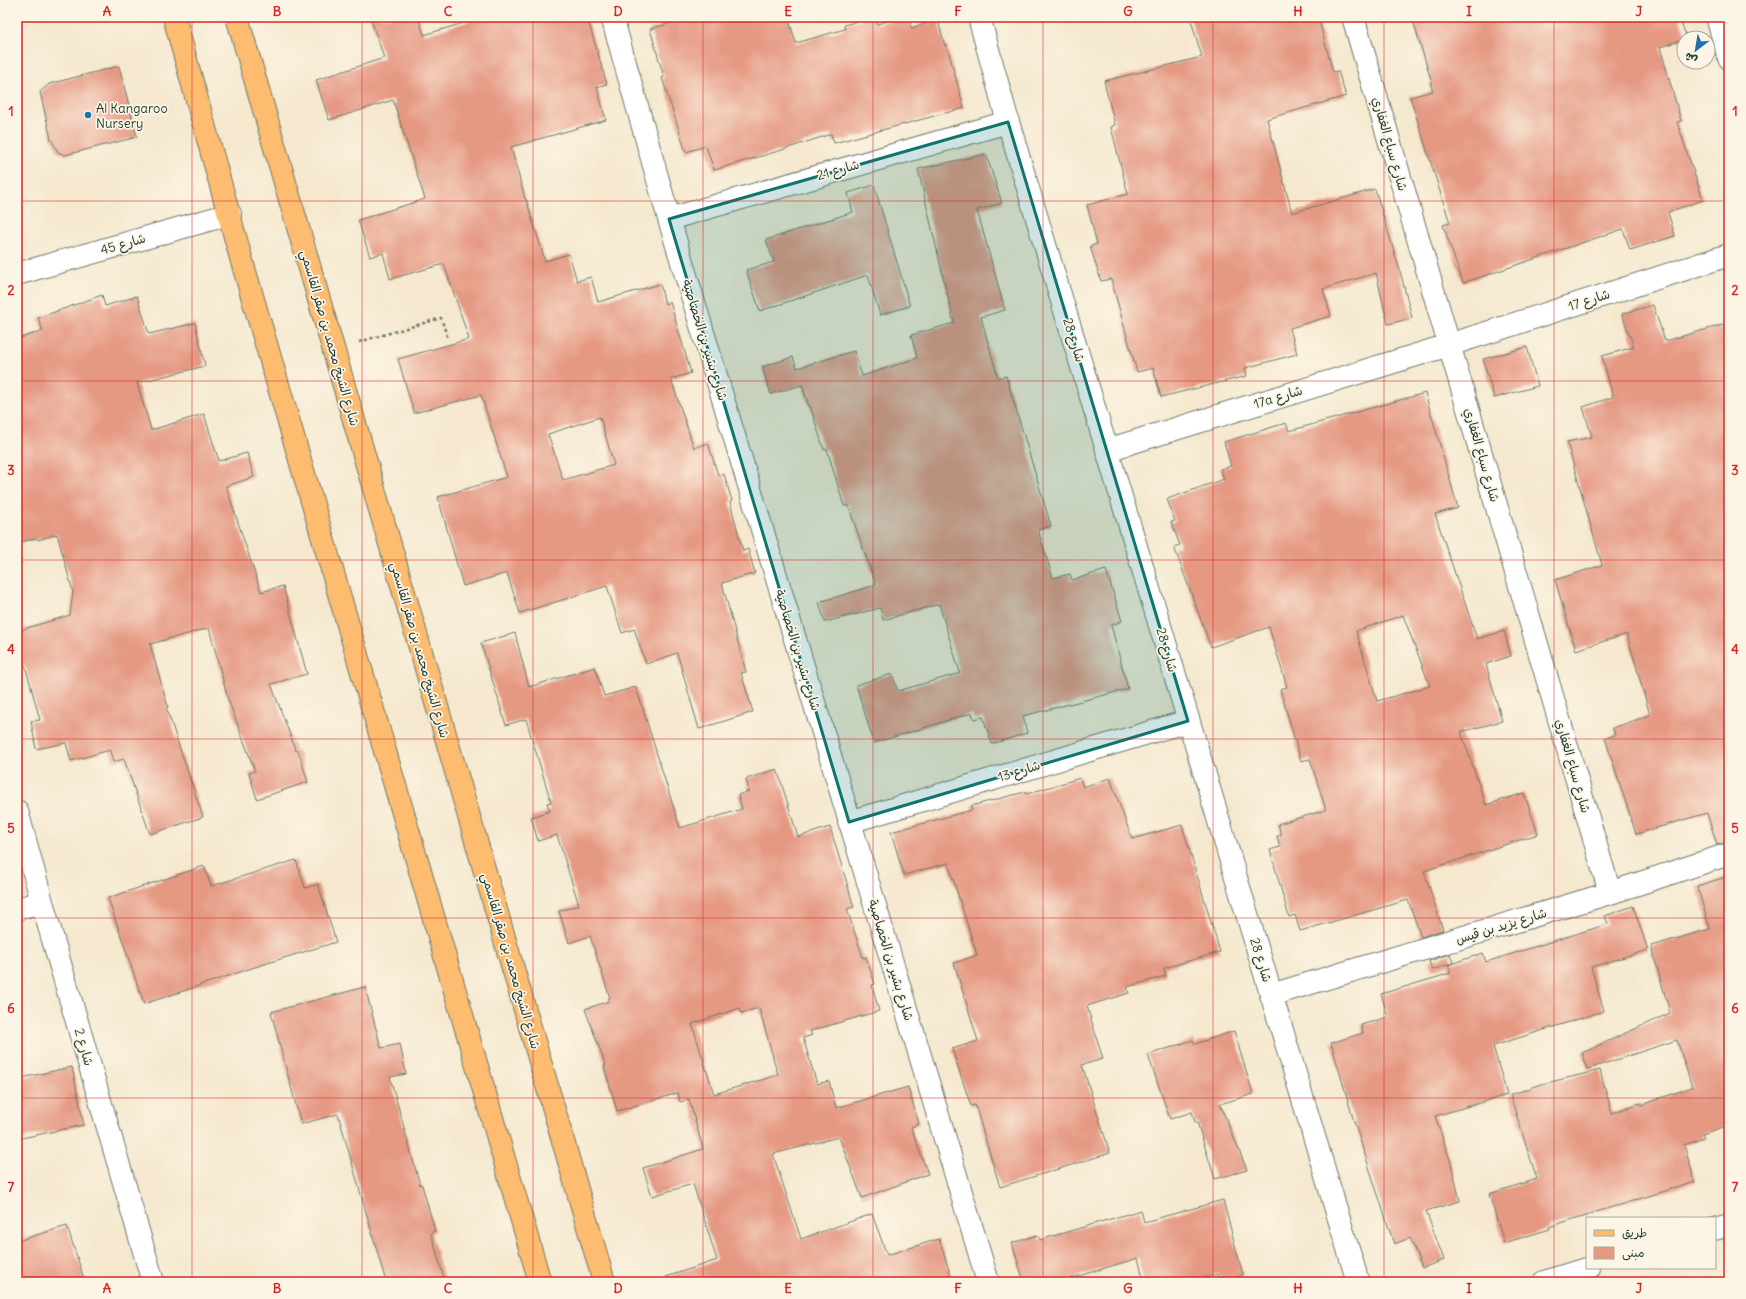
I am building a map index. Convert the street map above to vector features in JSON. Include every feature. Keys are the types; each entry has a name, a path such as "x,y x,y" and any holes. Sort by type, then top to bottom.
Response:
{"main road":[{"path":"174,17 230,214 243,266 540,1282"},
{"name":"شارع الشيخ محمد بن صقر القاسمي","path":"237,17 604,1282"}],"street":[{"name":"شارع بشير بن الخصاصية","path":"612,17 669,219 988,1282"},
{"name":"شارع 28","path":"979,17 1008,122 1358,1282"},
{"name":"شارع سباع الغفاري","path":"1352,17 1610,893"},
{"path":"1717,17 1729,58"},
{"name":"شارع 21","path":"669,219 1008,122"},
{"name":"شارع 45","path":"17,274 230,214"},
{"name":"شارع 17","path":"1449,345 1729,255"},
{"name":"17a شارع","path":"1107,450 1449,345"},
{"name":"شارع 13","path":"849,822 1188,721"},
{"name":"شارع 2","path":"17,811 42,902 153,1282"},
{"name":"شارع يزيد بن قيس","path":"1271,994 1610,893 1729,854"},
{"path":"17,910 42,902"},
{"path":"1716,1229 1729,1225"},
{"path":"1544,1282 1586,1269"}],"path":[{"path":"334,350 441,318 448,339"}],"highlighted area":[{"path":"1008,122 1188,721 849,822 669,219"}],"building":[{"path":"370,17 418,17 424,35 483,17 587,17 607,84 597,87 606,120 511,147 525,199 545,261 569,254 577,281 591,277 598,302 660,284 665,304 670,302 691,373 671,379 694,448 708,443 718,475 724,474 732,501 730,502 743,551 748,549 755,573 722,583 746,672 741,673 753,712 699,729 677,653 646,664 634,629 622,633 607,586 520,613 507,573 463,586 438,497 507,477 481,395 414,413 398,359 469,339 444,264 390,279 383,253 370,257 358,220 425,199 393,100 329,120 316,80 384,58","holes":["600,417 614,465 563,480 548,434"]},
{"path":"693,17 788,17 796,43 845,29 844,25 872,17 875,17 877,24 902,17 909,17 911,28 938,20 945,46 947,46 964,108 834,143 831,134 714,170 706,146 686,152 662,78 664,77 650,29"},
{"path":"1190,17 1318,17 1333,72 1338,71 1346,96 1267,119 1292,213 1375,189 1400,271 1412,318 1388,324 1376,273 1323,289 1331,316 1290,328 1297,354 1245,368 1247,376 1161,397 1153,368 1137,372 1111,279 1101,281 1090,246 1097,244 1087,205 1128,194 1111,127 1115,125 1104,81 1202,57"},
{"path":"1412,17 1679,17 1684,30 1676,30 1676,42 1660,47 1681,121 1677,122 1703,200 1668,212 1675,236 1630,250 1623,229 1463,283 1443,225 1450,223 1410,97 1433,91 1430,83 1432,83"},
{"name":"Al Kangaroo Nursery","path":"119,66 137,137 65,155 58,152 51,139 40,92 49,84"},
{"path":"986,154 1002,203 977,210 1005,310 981,317 998,378 1006,376 1051,526 1038,530 1053,578 1070,574 1072,580 1106,570 1122,621 1111,625 1128,689 1023,716 1027,733 992,744 983,717 974,719 972,713 874,743 856,685 892,674 898,691 960,673 939,604 883,620 880,608 825,622 819,602 876,585 848,505 844,506 827,449 824,450 802,385 771,394 762,367 793,357 797,368 854,351 862,376 917,358 911,335 954,323 918,169"},
{"path":"874,185 910,306 880,315 868,275 760,311 746,270 774,262 766,240 853,212 848,193"},
{"path":"102,295 105,306 137,296 149,334 195,323 205,366 137,383 151,430 204,414 219,461 247,453 254,477 226,486 261,592 283,586 307,674 271,684 296,751 298,750 308,782 257,799 249,773 255,771 228,699 209,628 150,644 168,707 166,707 203,817 150,834 124,759 113,762 110,750 71,761 66,743 36,749 31,721 40,720 25,665 17,667 17,631 70,615 73,592 57,534 38,540 37,538 17,543 17,339 43,331 38,318"},
{"path":"1653,305 1665,341 1729,323 1729,842 1717,845 1707,813 1636,834 1605,738 1615,735 1613,728 1650,715 1627,634 1576,650 1555,580 1602,565 1567,442 1592,437 1583,407 1613,397 1602,356 1634,347 1622,314"},
{"path":"1527,347 1538,386 1494,398 1483,359"},
{"path":"1425,393 1458,508 1435,514 1477,639 1504,631 1511,656 1486,664 1502,721 1461,732 1486,805 1524,793 1538,834 1424,871 1443,930 1421,937 1408,900 1300,931 1295,915 1289,917 1270,850 1280,847 1277,836 1281,835 1278,824 1326,810 1310,759 1301,761 1280,689 1287,687 1269,627 1211,647 1174,547 1180,545 1171,522 1175,521 1167,499 1224,479 1220,469 1231,466 1224,442 1286,423 1289,431","holes":["1403,615 1430,686 1377,701 1356,631"]},
{"path":"515,633 529,687 595,667 604,696 636,687 680,828 742,809 738,795 749,791 746,779 777,769 798,837 830,827 854,907 847,909 863,958 866,957 875,984 872,985 879,1011 810,1031 812,1035 803,1038 817,1084 829,1081 836,1108 908,1087 919,1124 911,1127 928,1174 862,1198 839,1137 773,1154 801,1239 872,1214 887,1255 939,1239 953,1282 667,1282 666,1277 717,1260 693,1184 652,1196 643,1168 703,1149 689,1099 680,1102 678,1093 617,1111 604,1066 606,1066 585,1009 609,1001 608,999 610,998 590,936 569,943 559,911 579,905 557,835 538,841 531,817 550,811 547,803 551,802 526,719 506,725 481,643","holes":["740,1008 741,1013 759,1008 778,1075 714,1094 692,1024"]},
{"path":"1080,778 1083,787 1110,778 1132,839 1182,825 1220,952 1164,968 1166,976 1127,987 1129,993 1087,1006 1103,1059 1082,1065 1110,1153 1000,1187 975,1105 971,1106 952,1049 978,1041 954,963 977,955 948,863 904,875 891,832 972,810 971,806 1025,792 1026,794"},
{"path":"296,860 305,888 318,884 336,942 144,1004 108,898 204,866 211,886"},
{"path":"1729,876 1729,1125 1702,1134 1704,1138 1684,1145 1695,1182 1570,1220 1549,1227 1550,1229 1504,1243 1489,1194 1537,1179 1510,1095 1542,1084 1600,1070 1612,1113 1640,1103 1641,1105 1692,1087 1677,1040 1588,1069 1582,1053 1670,1013 1651,946 1710,929 1697,886"},
{"path":"1633,906 1648,950 1591,967 1604,1011 1493,1046 1507,1095 1435,1116 1451,1163 1460,1201 1426,1211 1444,1260 1422,1268 1410,1238 1394,1244 1353,1118 1331,1043 1363,1033 1361,1025 1388,1017 1381,994 1451,973 1448,965 1483,953 1486,962 1608,924 1605,916"},
{"path":"1450,954 1453,963 1432,970 1429,961"},
{"path":"365,987 381,1048 400,1044 406,1074 390,1077 420,1185 422,1185 435,1231 431,1233 445,1282 386,1282 338,1114 301,1124 271,1012"},
{"path":"1234,1031 1253,1094 1220,1104 1247,1170 1215,1179 1197,1122 1195,1122 1192,1112 1170,1119 1148,1055 1193,1040 1195,1044"},
{"path":"72,1067 84,1125 17,1139 17,1079"},
{"path":"1223,1200 1243,1275 1220,1281 1218,1274 1186,1282 1144,1282 1138,1258 1059,1282 1024,1282 1012,1243 1038,1235 1040,1240 1141,1210 1144,1222"},
{"path":"67,1226 85,1282 17,1282 17,1241"}],"place":[{"name":"Al Kangaroo Nursery","path":"88,115"}]}
